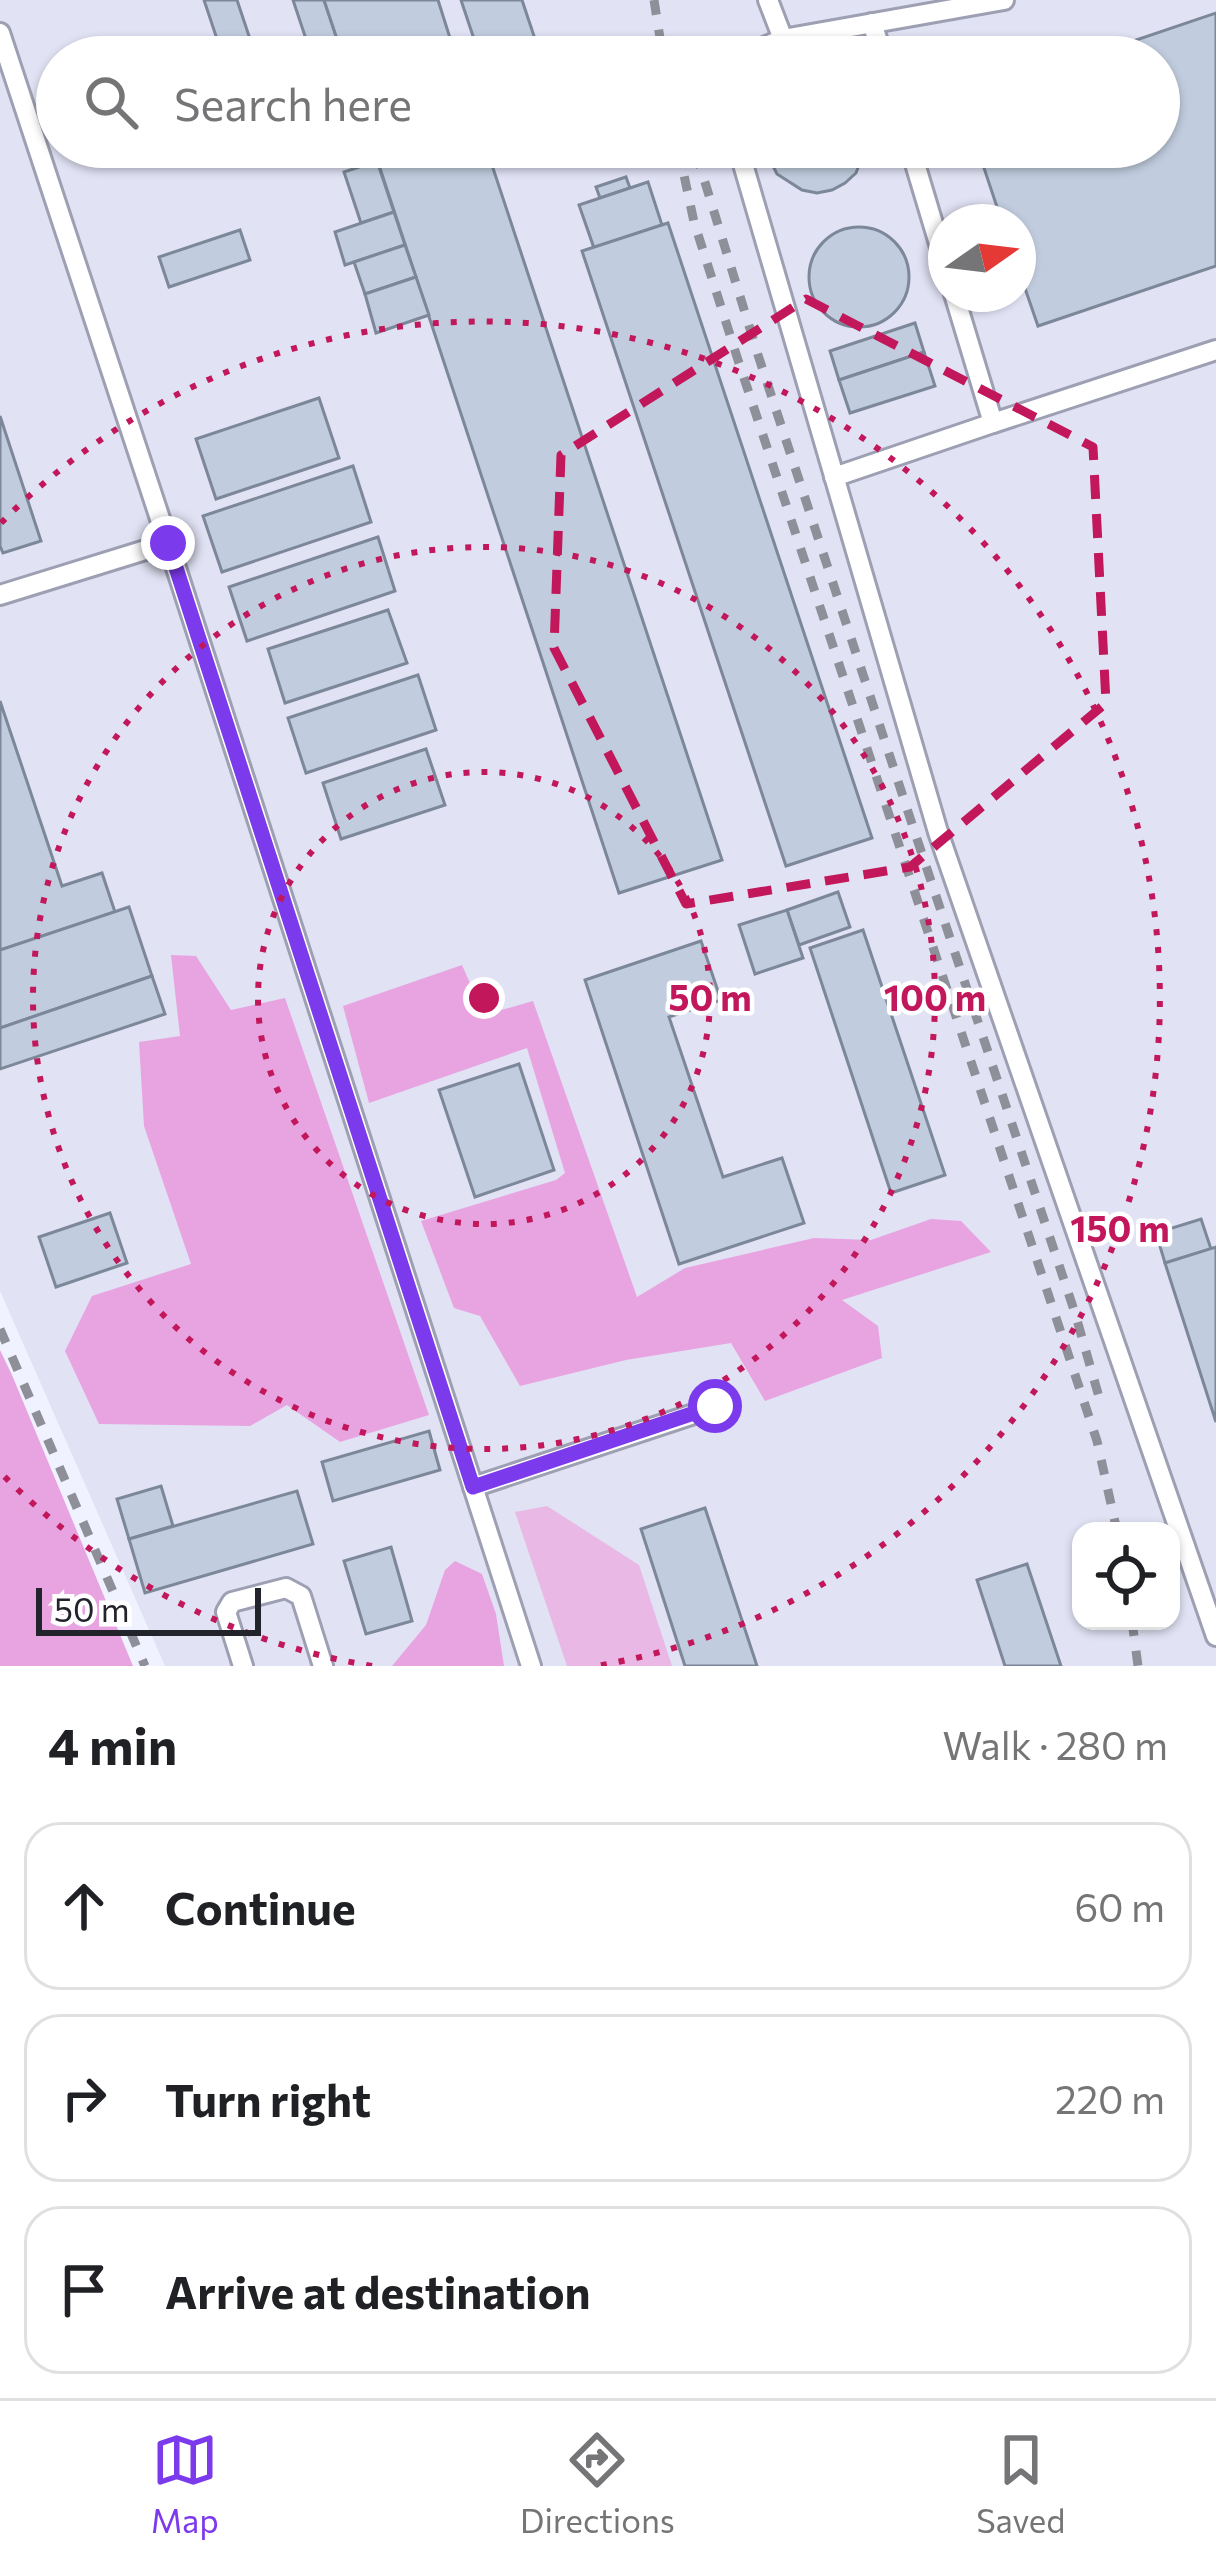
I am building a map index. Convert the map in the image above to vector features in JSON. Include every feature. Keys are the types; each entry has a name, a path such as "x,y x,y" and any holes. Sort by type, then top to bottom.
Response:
{"lane":[{"path":"768,0 782,36"},
{"path":"800,36 1004,0"},
{"path":"872,23 876,36"},
{"path":"0,33 36,142"},
{"path":"44,168 531,1666"},
{"path":"744,168 938,832 1216,1636"},
{"path":"916,168 928,207"},
{"path":"959,312 993,423"},
{"path":"834,477 1216,350"},
{"path":"0,596 168,543"},
{"path":"473,1487 715,1406"},
{"path":"243,1666 226,1612 232,1602 286,1588 301,1596 323,1666"}],"highlighted area":[{"path":"806,299 1093,447 1106,703 910,867 686,904 554,648 561,455"}],"shaded area":[{"path":"0,0 1216,0 1216,1666 165,1666 0,1291"},
{"path":"171,955 196,956 231,1010 285,998 429,1415 340,1442 287,1405 250,1426 99,1424 65,1351 92,1296 191,1264 144,1126 139,1042 180,1036"},
{"path":"462,965 484,1015 533,1001 637,1297 685,1268 814,1238 871,1240 931,1219 961,1221 991,1252 842,1300 878,1326 882,1358 765,1401 731,1343 626,1360 520,1386 480,1316 454,1308 421,1221 556,1180 565,1173 527,1048 369,1103 343,1006"},
{"path":"0,1350 12,1375 133,1666 0,1666"},
{"path":"547,1506 639,1565 672,1666 567,1666 515,1512"},
{"path":"455,1561 482,1574 496,1614 504,1666 392,1666 426,1625 445,1570"}],"building":[{"path":"204,0 237,0 249,36 216,36"},
{"path":"293,0 324,0 336,36 305,36"},
{"path":"324,0 438,0 449,36 336,36"},
{"path":"461,0 522,0 534,36 473,36"},
{"path":"1216,13 1216,266 1038,326 1033,312 1036,204 996,204 984,168 1180,168 1180,36 1148,36"},
{"path":"379,168 394,212 361,223 344,172"},
{"path":"380,168 493,168 722,860 619,893"},
{"path":"774,168 858,168 845,183 817,193 802,190"},
{"path":"626,177 630,188 600,198 596,187"},
{"path":"648,182 662,225 594,248 579,205"},
{"path":"394,212 405,245 345,265 335,232"},
{"path":"668,223 872,838 786,866 582,251"},
{"path":"859,227 878,231 894,242 905,258 909,277 905,296 894,312 878,323 859,327 840,323 824,312 813,296 809,277 813,258 824,242 840,231"},
{"path":"240,230 250,260 169,287 159,257"},
{"path":"405,245 416,277 365,294 354,262"},
{"path":"416,277 429,315 376,333 365,294"},
{"path":"915,323 924,352 839,380 830,351"},
{"path":"924,352 935,386 850,413 839,380"},
{"path":"319,398 339,458 216,499 196,439"},
{"path":"0,416 41,541 3,553 0,546"},
{"path":"353,466 371,522 222,572 203,516"},
{"path":"378,537 395,591 247,641 229,587"},
{"path":"388,610 407,663 285,703 268,649"},
{"path":"418,675 436,730 306,773 288,718"},
{"path":"0,701 62,886 102,873 115,912 0,950"},
{"path":"426,749 445,805 341,839 323,783"},
{"path":"838,892 850,927 799,945 787,910"},
{"path":"129,907 152,976 0,1028 0,950"},
{"path":"787,910 803,958 755,974 739,925"},
{"path":"863,930 945,1175 891,1193 810,948"},
{"path":"701,941 721,1000 669,1017 723,1177 782,1158 804,1223 679,1264 585,980"},
{"path":"152,976 165,1014 0,1069 0,1028"},
{"path":"519,1064 554,1170 475,1197 439,1090"},
{"path":"110,1213 127,1263 56,1287 39,1237"},
{"path":"1201,1219 1211,1249 1165,1263 1156,1233"},
{"path":"1216,1247 1216,1422 1165,1263"},
{"path":"429,1431 440,1470 333,1501 322,1462"},
{"path":"161,1486 173,1526 129,1539 117,1499"},
{"path":"297,1491 313,1544 145,1593 129,1539"},
{"path":"705,1508 757,1666 685,1666 641,1529"},
{"path":"391,1547 412,1621 366,1634 344,1561"},
{"path":"1027,1564 1061,1666 1005,1666 977,1580"}],"railway":[{"path":"654,0 660,36"},
{"path":"682,168 694,222 738,360 1097,1441 1115,1522"},
{"path":"701,168 1099,1397"},
{"path":"0,1329 145,1666"},
{"path":"1133,1630 1138,1666"}],"route":[{"path":"168,543 473,1487 715,1406"}]}
